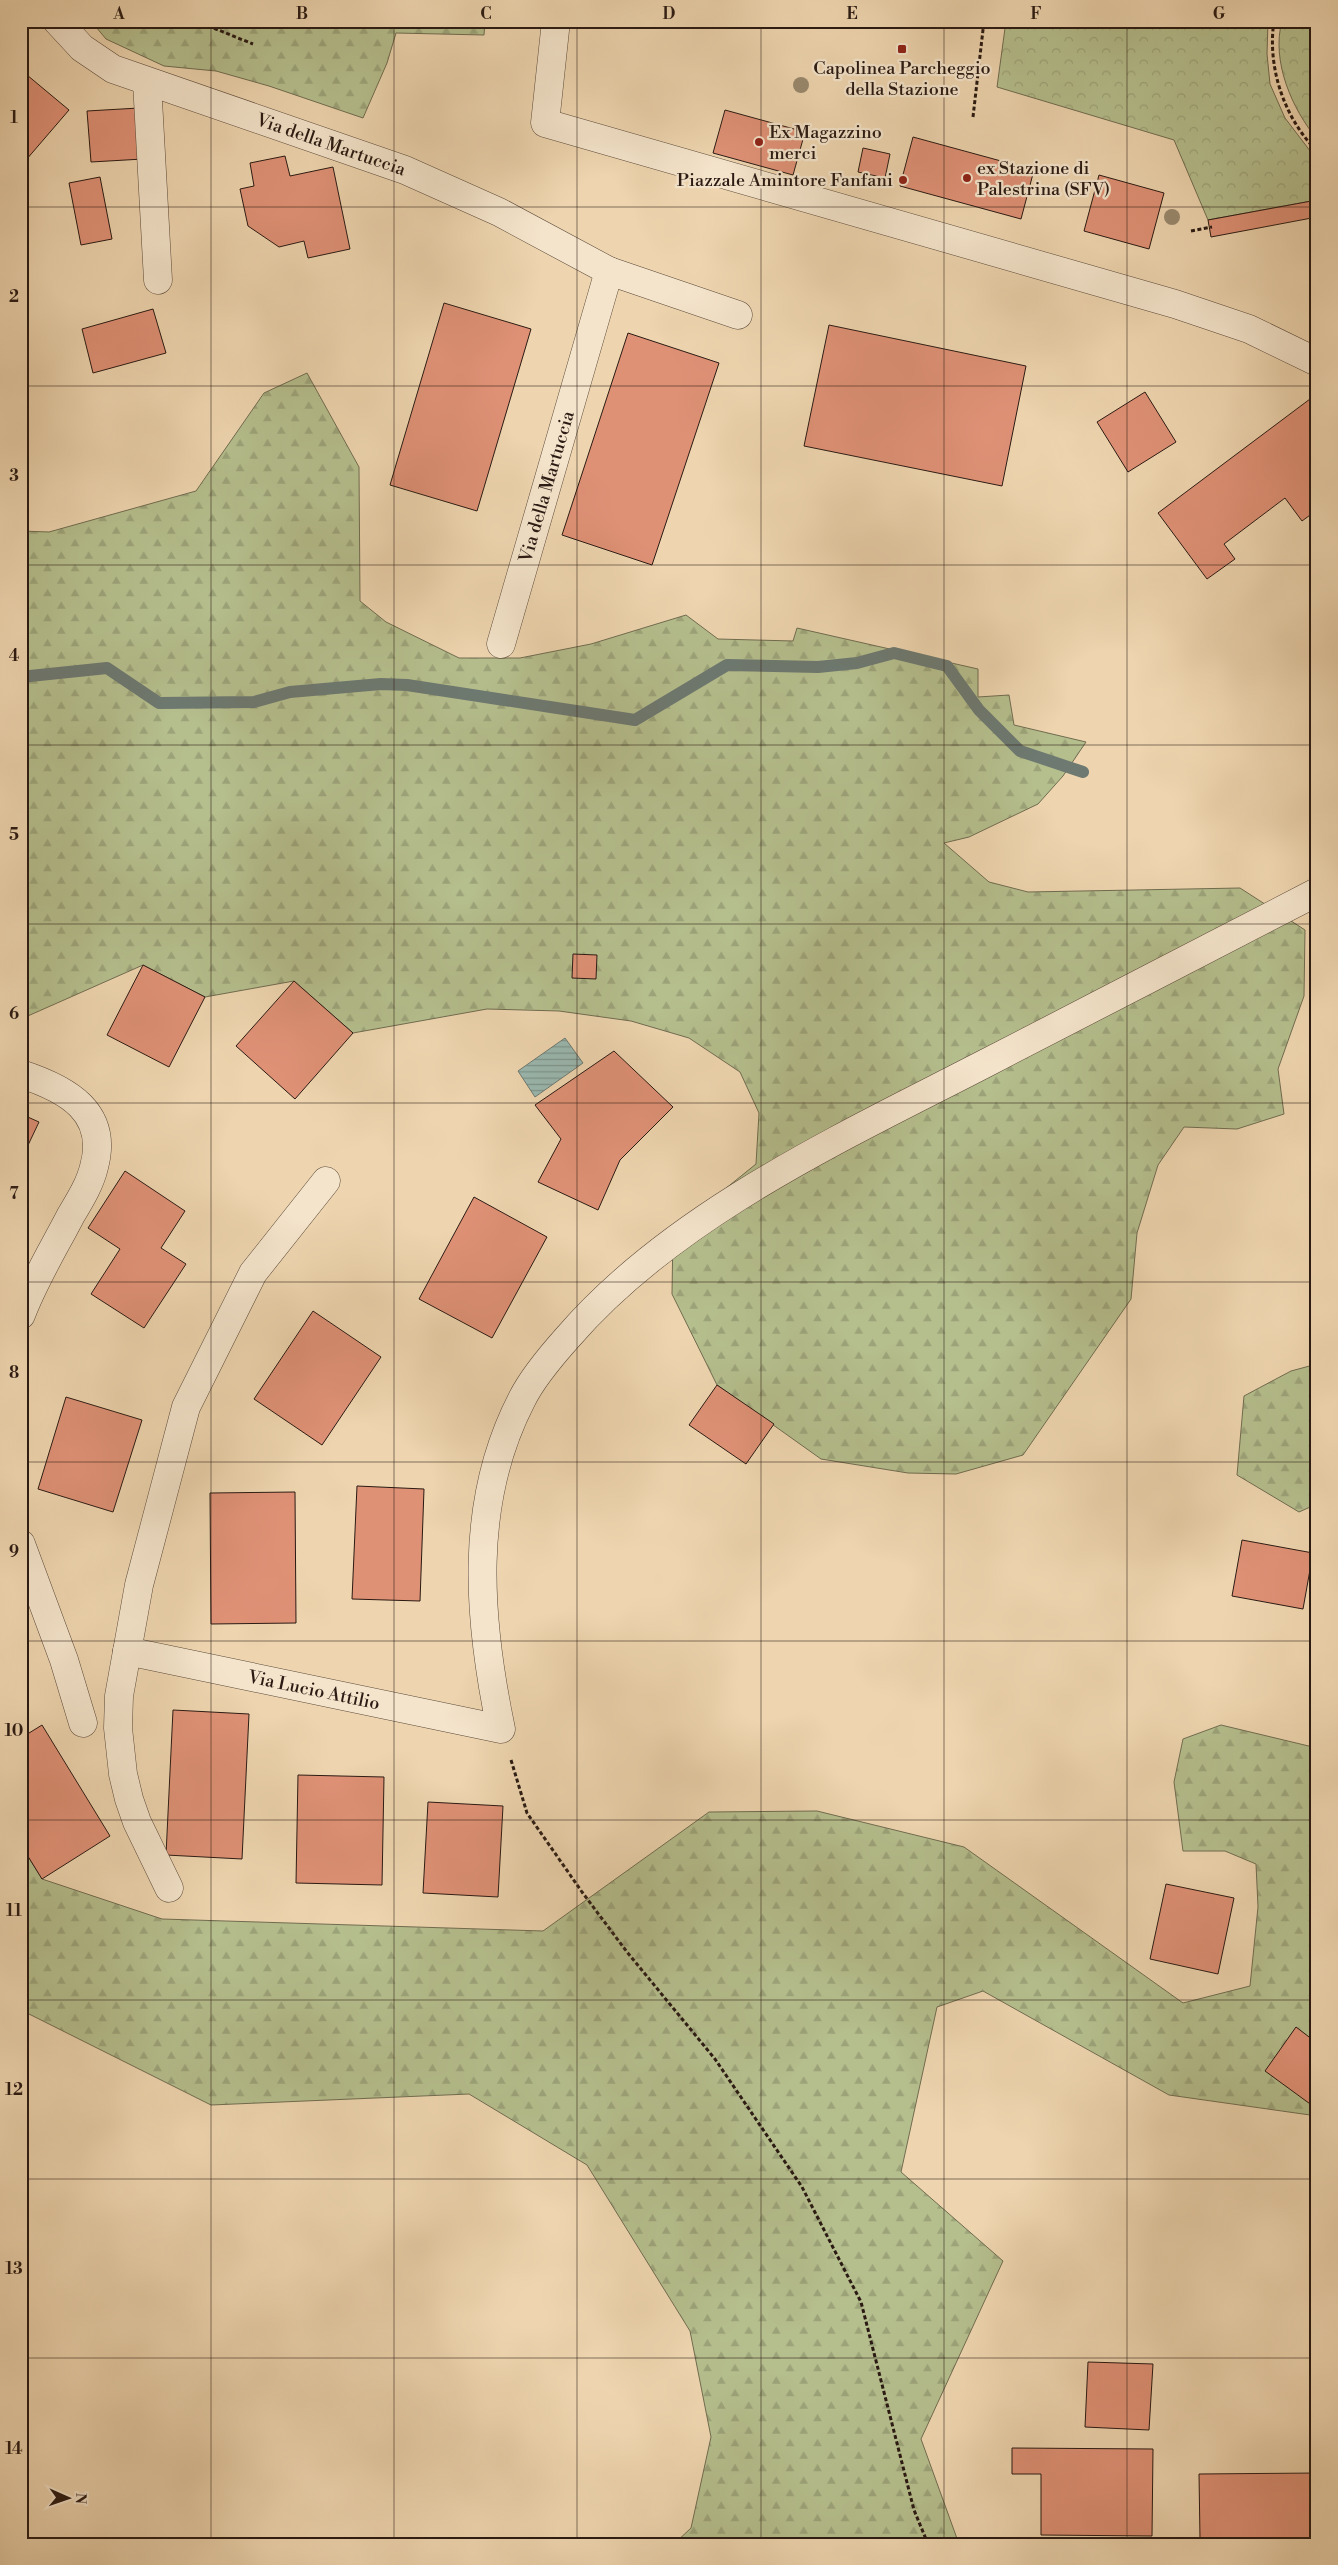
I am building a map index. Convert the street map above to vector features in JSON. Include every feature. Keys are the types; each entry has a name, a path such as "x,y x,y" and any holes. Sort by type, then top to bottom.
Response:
{"street":[{"name":"Via della Martuccia","path":"57,21 92,56 113,68 147,82 405,170 499,212 608,271 738,315"},
{"path":"556,21 546,123 1175,304 1249,329 1317,362"},
{"path":"147,82 158,280"},
{"name":"Via della Martuccia","path":"501,644 608,271"},
{"path":"501,1729 488,1666 482,1596 484,1527 493,1474 509,1426 523,1397 544,1366 580,1322 627,1278 683,1235 782,1171 1317,892"},
{"path":"21,1074 44,1083 77,1101 92,1121 98,1143 90,1181 21,1315"},
{"path":"169,1888 137,1822 123,1774 118,1712 139,1585 186,1407 254,1273 326,1181"},
{"path":"21,1544 64,1660 83,1724"},
{"name":"Via Lucio Attilio","path":"127,1651 501,1729"}],"path":[{"path":"196,21 253,44"},
{"path":"973,117 984,21"},
{"path":"1274,21 1272,52 1275,75 1296,124 1317,151"},
{"path":"1191,231 1213,228"},
{"path":"501,1729 528,1813 582,1892 627,1952 715,2059 802,2187 861,2302 914,2510 928,2544"}],"green space":[{"path":"91,21 485,21 484,35 396,33 387,63 363,118 269,86 216,71 164,66 106,39"},
{"path":"1006,21 1268,21 1267,54 1270,84 1285,118 1317,160 1317,200 1208,220 1174,140 997,87"},
{"path":"1282,21 1296,21 1317,31 1317,139 1299,114 1286,84 1279,52 1279,36"},
{"path":"307,373 359,467 360,601 386,622 459,658 520,658 591,644 686,615 718,639 793,641 797,628 978,669 978,697 1009,695 1014,725 1086,742 1063,776 1038,804 969,837 944,843 989,882 1028,892 1240,888 1305,930 1304,996 1278,1069 1284,1114 1237,1129 1184,1127 1158,1165 1137,1233 1131,1299 1023,1455 956,1474 908,1473 821,1459 717,1385 672,1294 673,1231 756,1164 759,1113 740,1072 689,1038 631,1021 559,1011 487,1009 353,1033 294,981 205,997 143,965 21,1019 21,531 49,532 196,491 264,393"},
{"path":"1317,1364 1317,1504 1299,1512 1237,1475 1244,1396 1291,1371"},
{"path":"1221,1725 1317,1748 1317,2116 1169,2095 983,1991 937,2007 901,2172 1003,2261 921,2439 959,2544 674,2544 691,2528 711,2437 690,2331 587,2165 469,2094 211,2105 21,2010 21,1845 42,1879 162,1919 543,1931 709,1812 817,1811 964,1847 1183,2003 1250,1986 1258,1907 1256,1864 1225,1851 1183,1851 1174,1782 1183,1739"}],"water":[{"path":"565,1038 583,1063 535,1097 518,1071"}],"building":[{"path":"21,70 69,110 26,160 21,156"},
{"path":"139,108 143,159 91,162 87,111"},
{"name":"Ex Magazzino merci","path":"725,110 805,132 793,175 713,153"},
{"name":"ex Stazione di Palestrina (SFV)","path":"913,137 1034,170 1021,219 900,186"},
{"path":"863,148 890,154 885,178 858,172"},
{"path":"285,156 290,176 333,167 350,249 308,258 304,241 279,247 248,226 240,189 254,186 250,163"},
{"path":"1099,175 1164,193 1149,249 1084,231"},
{"path":"100,177 112,239 81,245 69,183"},
{"path":"1317,200 1317,217 1211,237 1208,220"},
{"path":"444,303 531,329 477,511 390,485"},
{"path":"153,309 166,353 93,373 82,329"},
{"path":"829,325 1026,366 1002,486 804,446"},
{"path":"628,333 719,363 652,565 562,535"},
{"path":"21,350 25,350 21,391"},
{"path":"1145,392 1176,442 1128,472 1097,422"},
{"path":"1314,396 1317,400 1317,510 1302,521 1285,498 1224,544 1235,559 1207,579 1158,513"},
{"path":"573,954 597,955 596,979 572,978"},
{"path":"143,965 205,997 169,1067 107,1035"},
{"path":"294,981 353,1033 295,1099 236,1046"},
{"path":"614,1051 673,1107 620,1160 598,1210 538,1182 561,1139 535,1105"},
{"path":"21,1114 39,1122 21,1160"},
{"path":"125,1171 185,1211 161,1248 186,1264 144,1328 91,1294 120,1249 88,1228"},
{"path":"474,1197 547,1237 492,1338 419,1299"},
{"path":"313,1311 381,1357 322,1445 254,1399"},
{"path":"717,1385 774,1424 746,1464 689,1425"},
{"path":"66,1397 142,1420 113,1512 38,1489"},
{"path":"357,1486 424,1489 420,1601 352,1599"},
{"path":"295,1492 296,1623 211,1624 210,1493"},
{"path":"1242,1540 1313,1553 1303,1609 1232,1596"},
{"path":"173,1710 249,1714 242,1859 166,1855"},
{"path":"42,1725 110,1836 42,1879 21,1845 21,1738"},
{"path":"298,1775 384,1777 382,1885 296,1883"},
{"path":"428,1802 503,1806 498,1897 423,1893"},
{"path":"1166,1884 1234,1898 1218,1974 1150,1959"},
{"path":"1296,2027 1317,2043 1317,2109 1265,2071"},
{"path":"1088,2362 1153,2364 1149,2430 1085,2427"},
{"path":"1012,2448 1153,2449 1152,2536 1041,2535 1041,2474 1012,2474"},
{"path":"1317,2473 1317,2539 1200,2539 1199,2474"}],"waterway":[{"path":"21,679 30,676 107,668 159,703 254,702 290,692 381,684 407,685 635,720 727,665 818,667 857,663 894,653 947,666 979,710 1020,751 1083,772"}],"place":[{"name":"Capolinea Parcheggio della Stazione","path":"902,49"},
{"name":"Ex Magazzino merci","path":"759,142"},
{"name":"ex Stazione di Palestrina (SFV)","path":"967,178"},
{"name":"Piazzale Amintore Fanfani","path":"903,180"}]}
